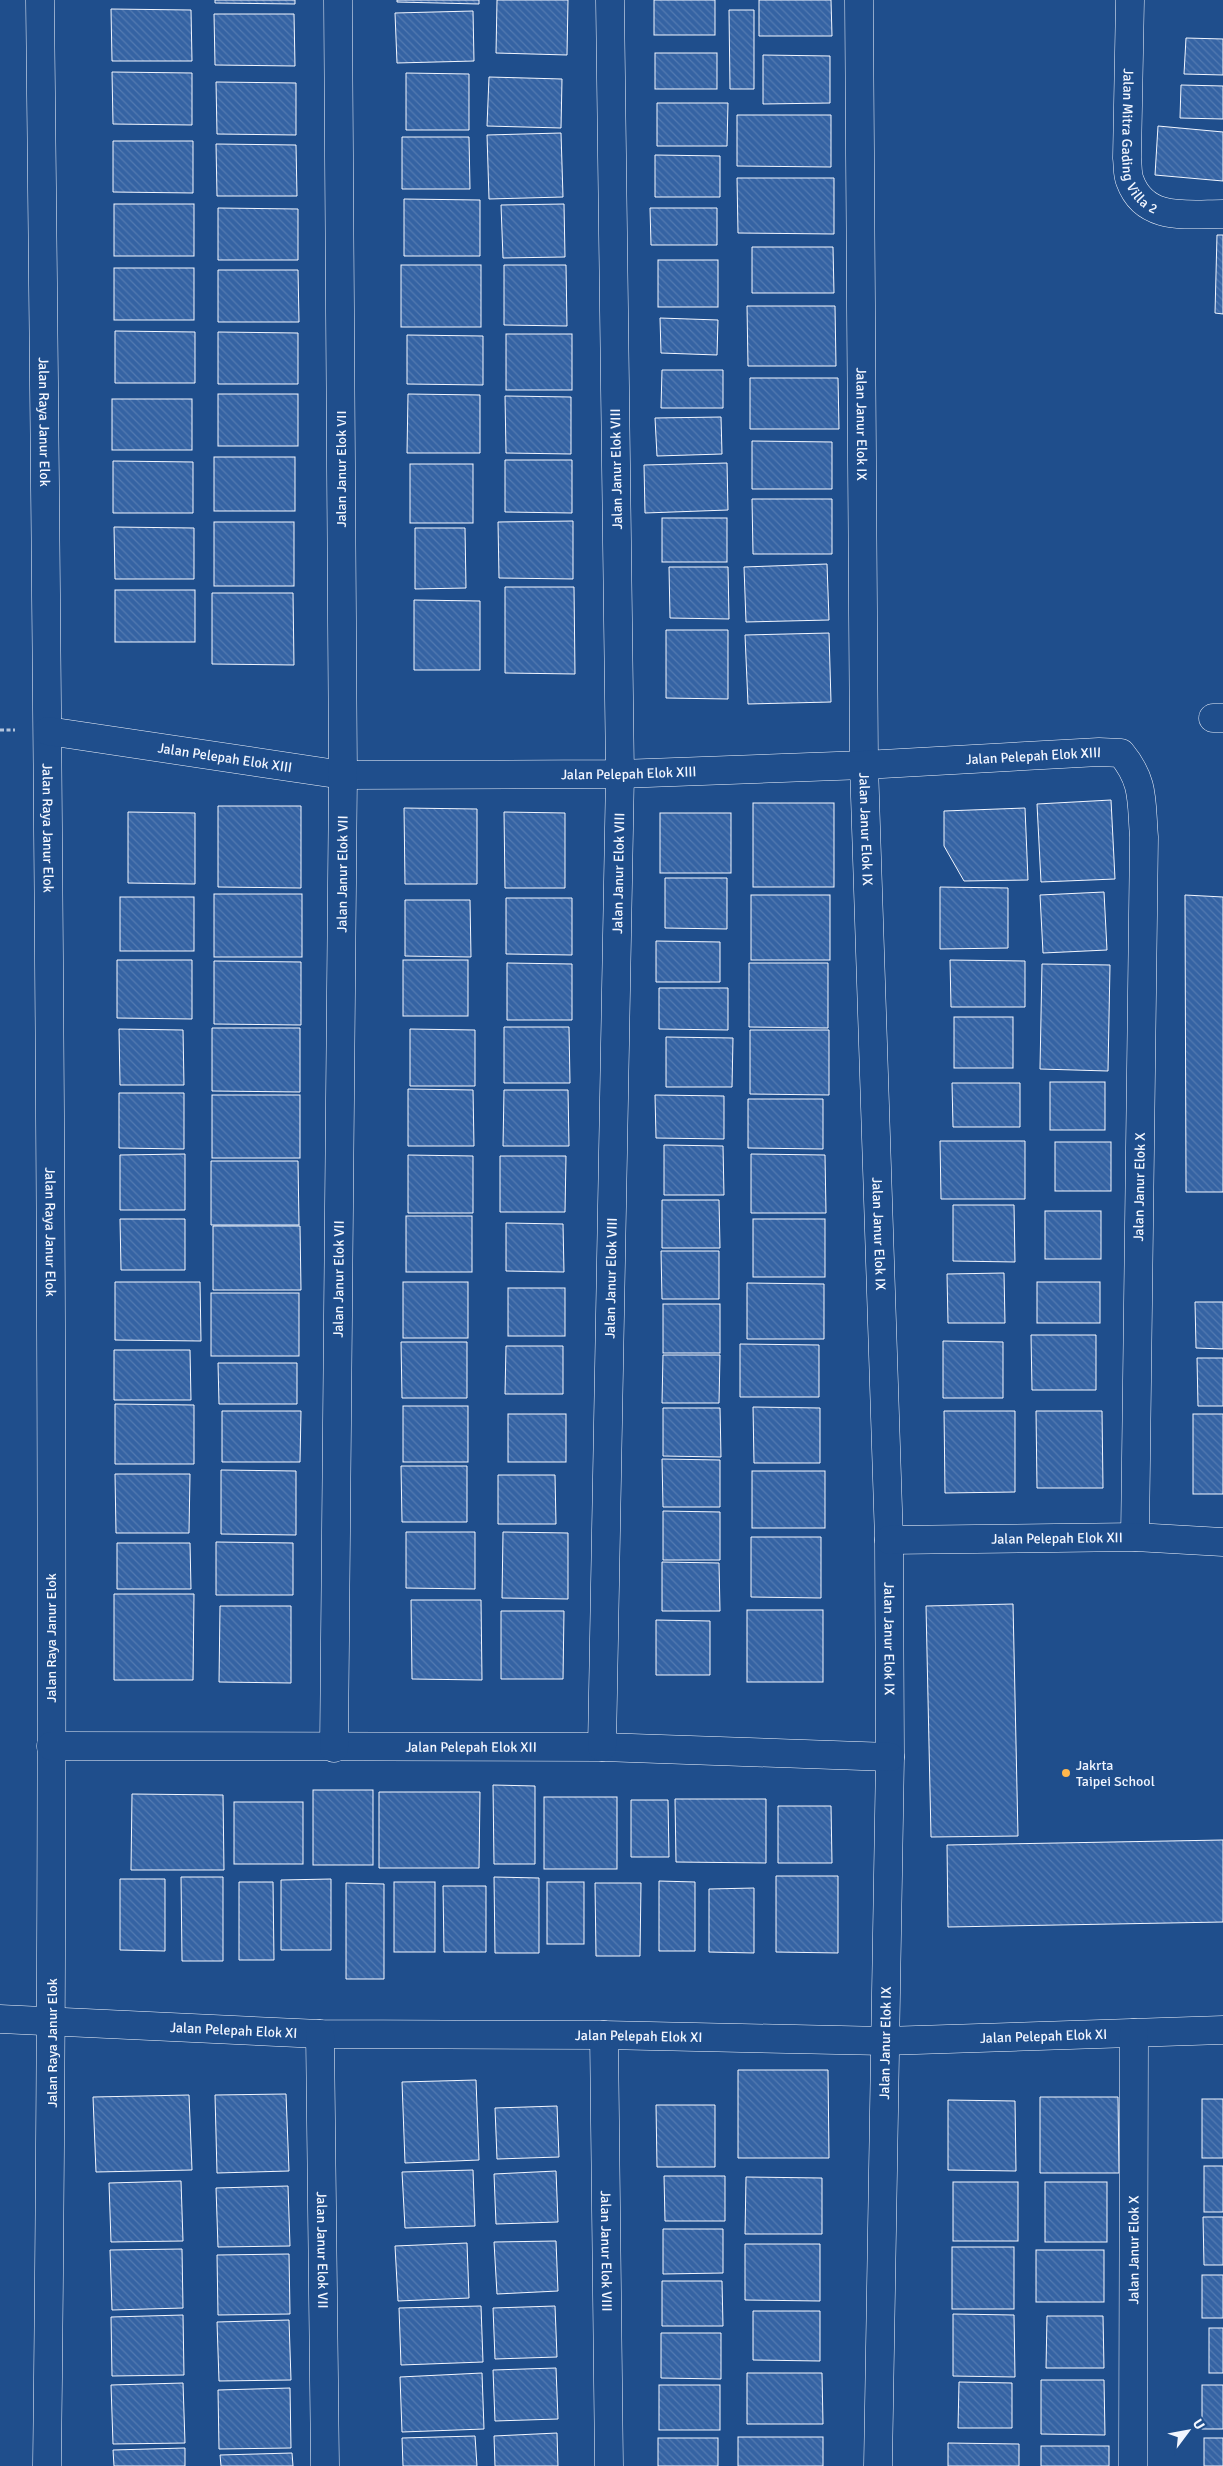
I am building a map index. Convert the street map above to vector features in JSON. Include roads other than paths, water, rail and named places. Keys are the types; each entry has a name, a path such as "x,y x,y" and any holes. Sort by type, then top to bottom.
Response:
{"street":[{"name":"Jalan Raya Janur Elok","path":"40,0 48,731 51,1746 46,2021 47,2466"},
{"name":"Jalan Janur Elok VII","path":"334,1748 344,775 338,0"},
{"name":"Jalan Janur Elok VIII","path":"602,1748 620,774 610,0"},
{"name":"Jalan Janur Elok IX","path":"859,0 864,765 889,1540 890,1757 878,2466"},
{"name":"Jalan Mitra Gading Villa 2","path":"1130,0 1127,158 1130,181 1140,199 1159,212 1223,214"},
{"name":"Jalan Pelepah Elok XIII","path":"48,731 344,775 620,774 864,765 1099,752 1121,753 1134,768 1140,782 1144,837"},
{"name":"Jalan Janur Elok X","path":"1135,1537 1144,837"},
{"name":"Jalan Pelepah Elok XII","path":"889,1540 1135,1537 1223,1542"},
{"name":"Jalan Pelepah Elok XII","path":"51,1746 602,1748 890,1757"},
{"name":"Jalan Pelepah Elok XI","path":"0,2020 320,2034 604,2035 885,2041 1223,2030"},
{"name":"Jalan Janur Elok X","path":"1133,2466 1134,2033"},
{"name":"Jalan Janur Elok VII","path":"320,2034 325,2466"},
{"name":"Jalan Janur Elok VIII","path":"604,2035 608,2466"}],"place":[{"name":"Jakrta Taipei School","path":"1066,1773"}]}
